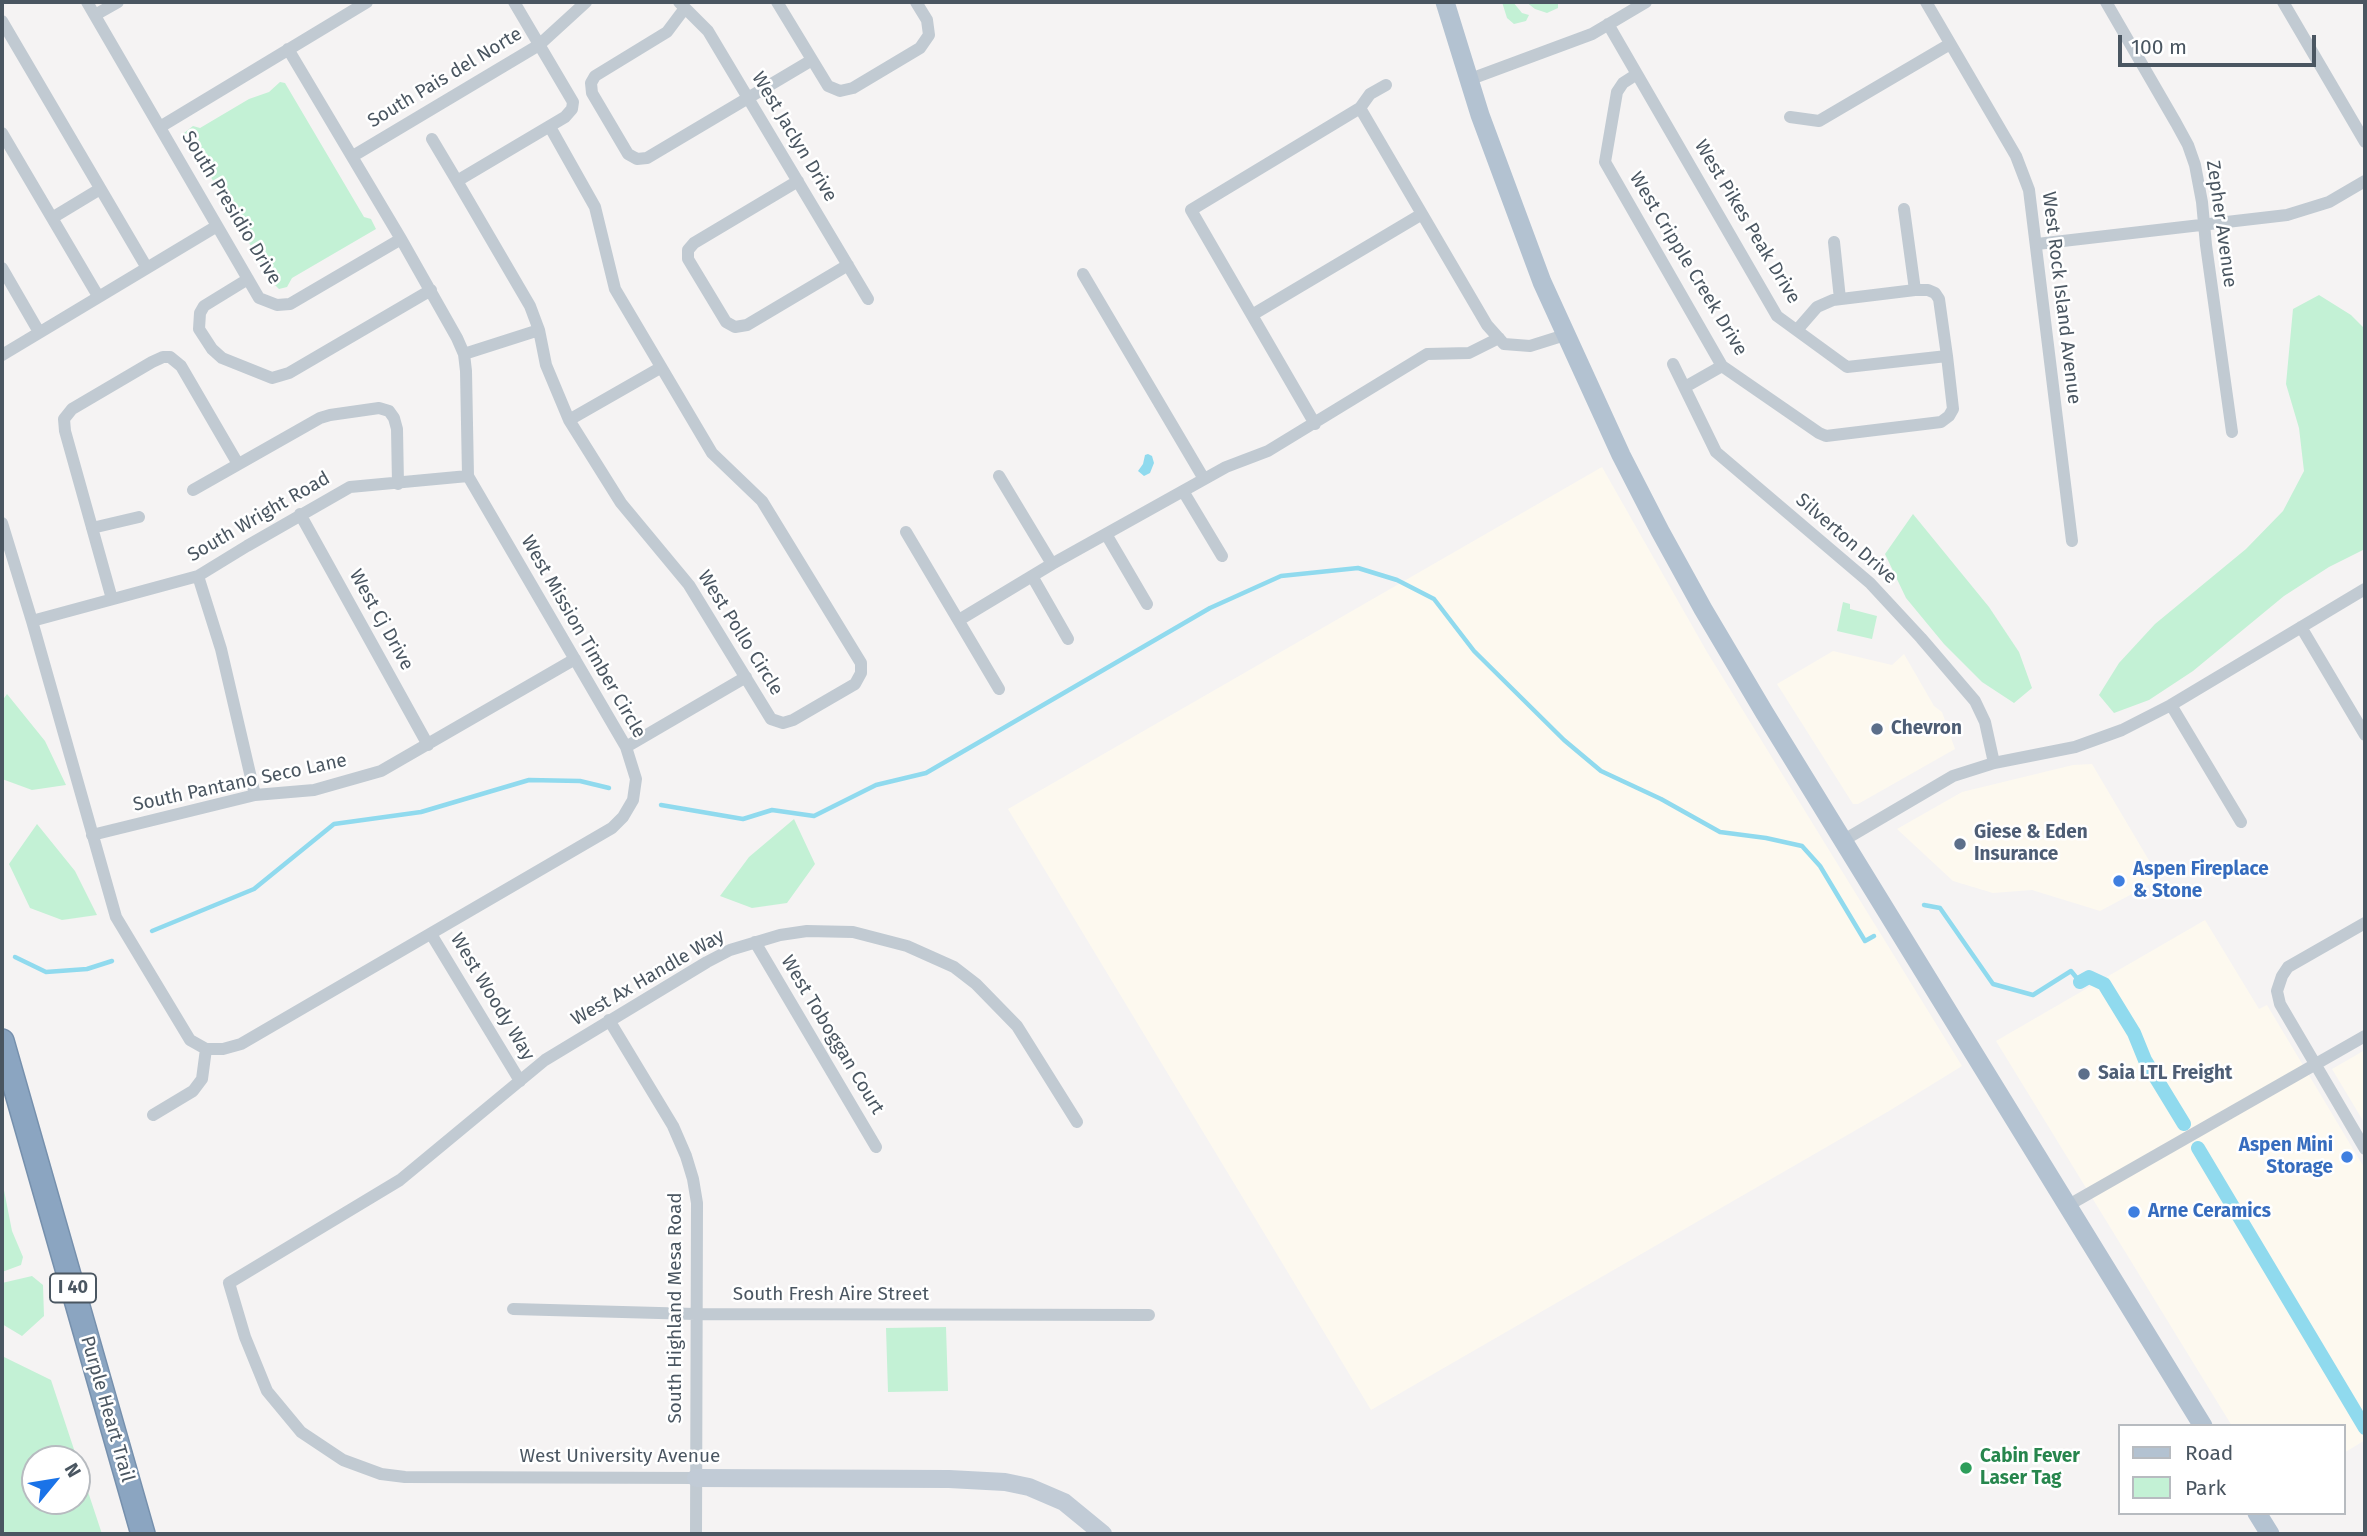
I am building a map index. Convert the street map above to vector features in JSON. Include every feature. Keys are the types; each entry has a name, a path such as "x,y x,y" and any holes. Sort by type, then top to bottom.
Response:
{"highway":[{"name":"Purple Heart Trail","path":"2,1041 142,1534"}],"main road":[{"path":"1445,2 1468,80 1501,173 1565,335 1621,455 1703,610 2202,1424"},
{"path":"2258,1515 2270,1534"}],"street":[{"name":"South Presidio Drive","path":"88,2 259,298 276,305 290,304 401,239"},
{"path":"95,15 118,2"},
{"path":"160,127 367,2"},
{"path":"457,181 550,127 572,109 573,102 514,2"},
{"name":"South Pais del Norte","path":"353,156 540,45 586,2"},
{"path":"776,2 828,86 840,91 853,88 920,47 929,35 927,20 916,2"},
{"path":"1468,80 1580,38 1646,2"},
{"name":"West Rock Island Avenue","path":"1926,2 2023,173 2029,190 2072,541"},
{"name":"Zepher Avenue","path":"2106,2 2188,145 2200,190 2231,432"},
{"path":"2283,2 2365,142"},
{"path":"682,5 667,32 595,76 591,83 592,93 628,154 637,159 646,158 812,60"},
{"name":"West Jaclyn Drive","path":"682,5 708,31 868,299"},
{"path":"2,21 147,268"},
{"name":"West Pikes Peak Drive","path":"1608,24 1777,316 1847,367 1947,356"},
{"path":"1790,117 1819,121 1950,44"},
{"name":"West Mission Timber Circle","path":"206,1049 223,1049 240,1044 612,828 623,817 633,800 636,779 626,747 468,475 464,354 431,290 288,49"},
{"name":"West Cripple Creek Drive","path":"1637,74 1623,83 1617,92 1605,162 1722,366 1826,436 1941,422 1949,416 1952,408 1947,356"},
{"path":"1315,424 1191,210 1360,108 1370,94 1386,85"},
{"path":"1360,108 1487,325 1504,344 1530,346 1565,335"},
{"name":"West Pollo Circle","path":"432,139 530,306 539,330 546,365 569,420 621,503 689,585 771,719 783,723 793,720 855,684 861,673 861,663 762,501 712,453 660,368 615,289 595,207 550,127"},
{"path":"2,133 98,296"},
{"path":"798,181 694,243 688,250 688,259 726,322 735,327 747,325 848,265"},
{"path":"2037,244 2204,226 2305,210 2329,202 2365,181"},
{"path":"52,218 100,189"},
{"path":"1904,209 1915,290"},
{"path":"1252,315 1422,214"},
{"path":"2,355 217,226"},
{"path":"1834,242 1840,299"},
{"path":"2,268 39,332"},
{"path":"1083,274 1204,479"},
{"path":"248,279 204,306 200,313 199,329 222,359 272,378 284,375 431,290"},
{"path":"1797,330 1817,307 1825,302 1928,290 1935,293 1939,299 1947,356"},
{"path":"464,354 539,330"},
{"path":"959,620 1052,564 1204,479 1226,467 1259,456 1427,354 1469,353 1499,338"},
{"path":"112,599 65,432 64,419 72,409 163,357 170,356 181,366 238,464"},
{"name":"Silverton Drive","path":"1673,364 1716,452 1870,583 1975,701 1985,722 1994,763"},
{"path":"1685,387 1722,366"},
{"path":"569,420 660,368"},
{"path":"193,490 320,418 379,408 389,411 397,429 398,484"},
{"name":"South Wright Road","path":"32,621 198,576 350,487 468,475"},
{"path":"999,476 1052,564"},
{"path":"1183,491 1222,556"},
{"name":"West Cj Drive","path":"300,514 428,745"},
{"path":"92,528 139,517"},
{"path":"2,523 116,917 190,1040 206,1049 202,1079 193,1091 153,1115"},
{"path":"906,531 999,689"},
{"path":"1106,534 1147,604"},
{"path":"198,576 220,649 255,795"},
{"path":"1032,576 1068,639"},
{"path":"1844,840 1954,776 1994,763 2091,743 2171,705 2365,589"},
{"path":"2301,627 2365,735"},
{"name":"South Pantano Seco Lane","path":"92,835 255,795 314,790 381,771 575,659"},
{"path":"626,747 746,677"},
{"path":"2171,705 2241,822"},
{"path":"2365,923 2288,967 2277,991 2280,1004 2365,1149"},
{"name":"West Ax Handle Way","path":"229,1283 400,1180 545,1060 609,1020 730,950 807,931 852,932 907,946 954,967 976,984 1017,1026 1077,1122"},
{"name":"West Woody Way","path":"431,934 520,1081"},
{"name":"West Toboggan Court","path":"755,942 876,1147"},
{"name":"South Highland Mesa Road","path":"609,1020 673,1126 693,1179 697,1203 696,1534"},
{"path":"2067,1206 2365,1036"},
{"name":"West University Avenue","path":"229,1283 245,1338 267,1391 301,1432 321,1448 352,1464 381,1474 405,1478 949,1479 1005,1482 1064,1502 1103,1534"},
{"name":"South Fresh Aire Street","path":"513,1309 695,1314 1149,1315"}],"shaded area":[{"path":"1602,467 1707,652 1962,1066 1889,1111 1371,1410 1008,809"},
{"name":"Chevron","path":"1833,651 1892,665 1904,654 1934,706 1942,712 1955,749 1858,804 1853,804 1777,684"},
{"path":"2092,764 2160,879 2100,911 2032,890 1993,893 1953,881 1897,829 1962,792 2073,765"},
{"path":"2205,920 2259,1009 2267,1005 2365,1169 2365,1440 2346,1452 2346,1424 2231,1424 1996,1041"},
{"path":"2365,1050 2365,1124 2332,1069"}],"green space":[{"path":"1502,2 1513,2 1522,13 1529,15 1526,21 1514,24 1507,18"},
{"path":"1526,2 1558,2 1558,8 1547,13"},
{"path":"280,82 285,83 364,217 371,219 376,229 292,278 287,287 279,289 259,260 194,148 188,146 183,138 184,133 193,126 200,128 249,99 269,92"},
{"path":"2319,295 2351,315 2365,329 2365,549 2329,567 2284,596 2193,671 2149,700 2114,713 2099,695 2119,663 2155,624 2246,549 2283,511 2304,471 2299,428 2286,384 2293,309"},
{"path":"1913,514 1989,607 2019,652 2032,688 2014,703 1982,682 1944,644 1906,598 1885,554"},
{"path":"1843,602 1850,604 1850,609 1877,616 1872,639 1837,631"},
{"path":"7,694 45,741 66,785 32,790 2,779 2,701"},
{"path":"794,819 815,864 787,903 752,908 720,896 749,857"},
{"path":"37,824 75,871 97,915 62,920 30,908 9,864"},
{"path":"2,1180 12,1231 23,1257 21,1265 2,1272"},
{"path":"32,1276 43,1285 44,1316 22,1336 2,1324 2,1283"},
{"path":"946,1327 948,1391 888,1392 886,1328"},
{"path":"2,1356 51,1380 73,1445 21,1445 21,1515 91,1515 91,1501 102,1534 2,1534"}],"water":[{"path":"1148,454 1152,456 1154,463 1150,473 1144,476 1138,471"}],"waterway":[{"path":"661,805 743,819 772,810 814,816 876,785 926,773 1210,608 1281,576 1358,568 1397,580 1434,599 1474,651 1564,740 1601,771 1661,799 1720,832 1802,846 1820,866 1865,941 1874,936"},
{"path":"152,931 254,889 334,824 421,812 529,780 580,781 609,788"},
{"path":"1924,905 1940,908 1993,984 2033,995 2071,971 2080,982"},
{"path":"15,957 46,972 87,969 112,961"},
{"path":"2080,982 2089,977 2104,984 2134,1033 2145,1060 2184,1124"},
{"path":"2198,1148 2365,1428"}],"place":[{"name":"Chevron","path":"1877,729"},
{"name":"Giese & Eden Insurance","path":"1960,844"},
{"name":"Aspen Fireplace & Stone","path":"2119,881"},
{"name":"Saia LTL Freight","path":"2084,1074"},
{"name":"Aspen Mini Storage","path":"2347,1157"},
{"name":"Arne Ceramics","path":"2134,1212"},
{"name":"Cabin Fever Laser Tag","path":"1966,1468"}]}
